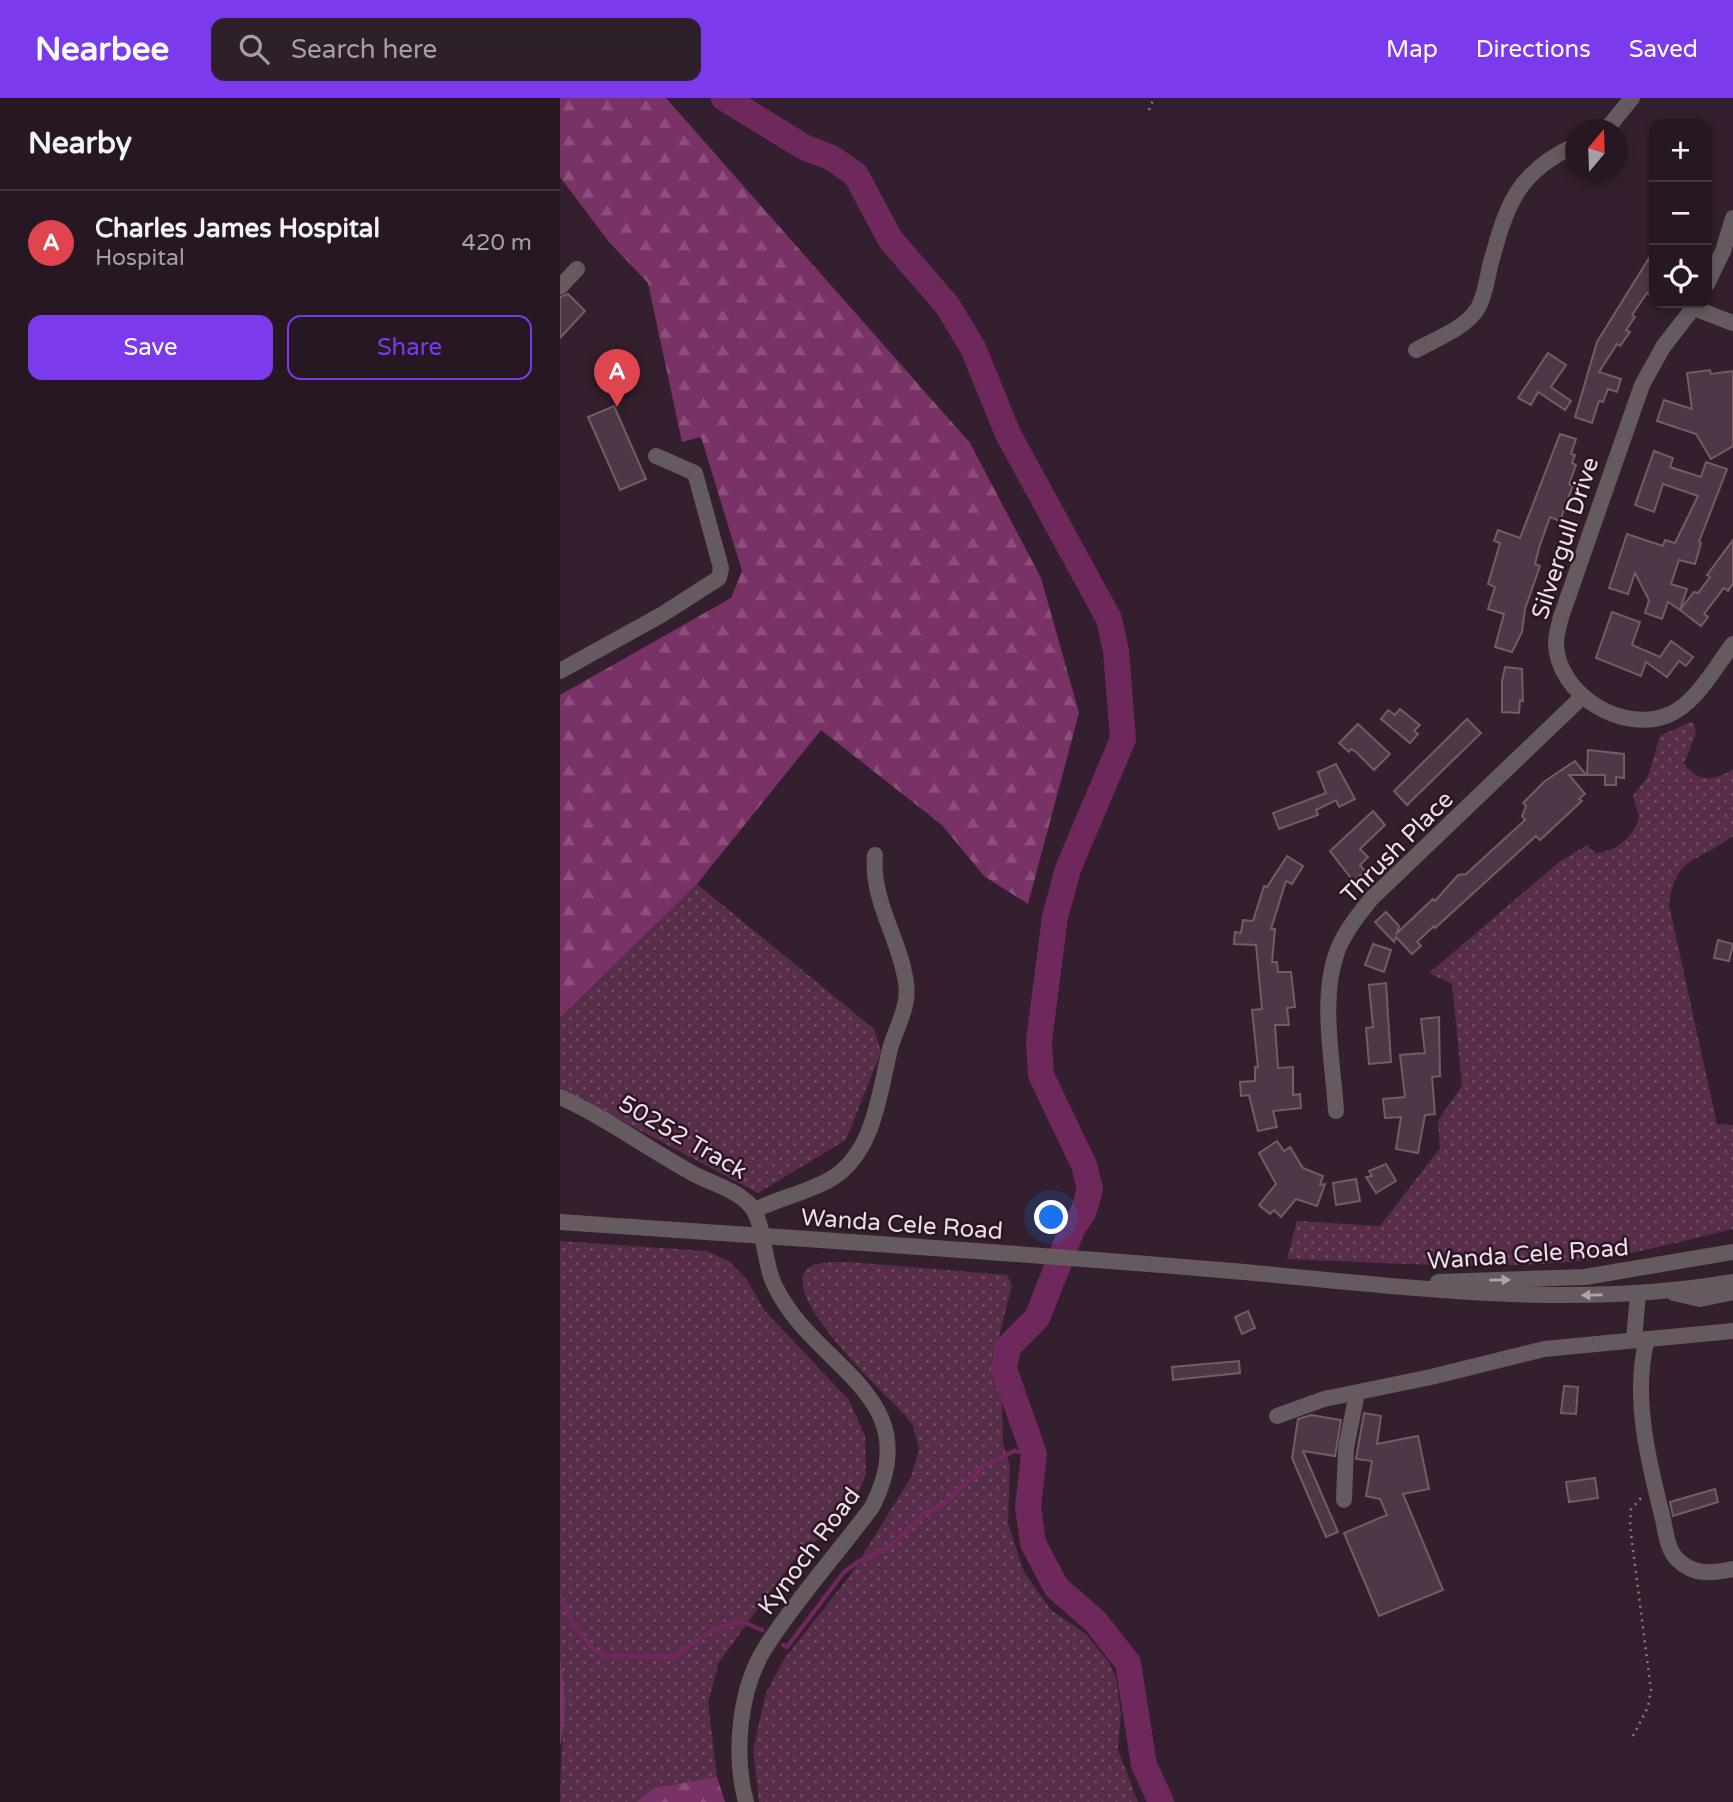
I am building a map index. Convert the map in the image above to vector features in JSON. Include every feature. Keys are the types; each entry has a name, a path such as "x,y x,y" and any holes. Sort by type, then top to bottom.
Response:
{"street":[{"path":"1615,119 1632,98"},
{"path":"1416,350 1464,322 1478,308 1505,213 1517,191 1533,170 1565,150"},
{"path":"1712,271 1733,218"},
{"path":"560,287 576,269"},
{"name":"Silvergull Drive","path":"1694,308 1663,347 1642,385 1561,617 1556,644 1560,663 1582,697 1620,717 1643,721 1668,715 1687,704 1733,644"},
{"path":"1700,308 1733,323"},
{"path":"560,671 663,614 719,578 721,568 695,473 656,456"},
{"name":"Thrush Place","path":"1336,1111 1329,987 1339,947 1350,926 1371,898 1582,697"},
{"path":"755,1210 830,1180 843,1170 862,1147 874,1117 891,1043 906,1000 907,984 878,901 875,855"},
{"name":"50252 Track","path":"560,1097 594,1112 695,1175 737,1194 755,1210 760,1236"},
{"name":"Wanda Cele Road","path":"560,1222 1168,1265 1529,1297 1638,1294 1733,1282"},
{"name":"Kynoch Road","path":"746,1802 741,1762 741,1725 750,1683 766,1647 872,1507 881,1490 889,1445 880,1410 807,1331 774,1285 760,1236"},
{"name":"Wanda Cele Road","path":"1408,1285 1585,1278 1733,1252"},
{"path":"1665,1290 1700,1298 1733,1292"},
{"path":"1638,1294 1643,1403 1654,1488 1668,1545 1676,1559 1700,1572 1713,1574 1733,1569"},
{"path":"1277,1416 1324,1399 1544,1349 1733,1331"},
{"path":"1345,1500 1346,1448 1357,1393"}],"path":[{"path":"1149,110 1154,98"},
{"path":"1633,1736 1648,1707 1651,1690 1629,1515 1636,1503 1654,1488"}],"shaded area":[{"path":"1690,722 1694,723 1696,733 1684,763 1689,769 1701,777 1713,778 1733,769 1733,836 1683,868 1672,889 1669,905 1717,1124 1733,1125 1733,1229 1622,1255 1555,1263 1455,1265 1287,1259 1297,1221 1380,1226 1440,1148 1438,1121 1462,1085 1452,984 1429,973 1559,862 1587,845 1595,853 1610,850 1623,842 1633,831 1639,818 1633,796 1648,776 1660,736"},
{"path":"697,884 874,1029 881,1052 846,1140 758,1193 560,1088 560,1018"},
{"path":"560,1241 706,1251 729,1261 746,1279 765,1311 849,1400 865,1436 866,1474 852,1508 793,1561 719,1662 708,1702 717,1777 654,1788 636,1802 560,1802 564,1711 560,1657"},
{"path":"849,1262 1007,1275 1012,1285 995,1353 1002,1398 1003,1443 1010,1466 1008,1523 1024,1572 1051,1610 1086,1634 1109,1662 1116,1678 1121,1713 1118,1750 1138,1802 759,1802 753,1750 766,1693 784,1659 852,1573 911,1477 919,1449 913,1426 905,1415 838,1344 820,1322 808,1300 802,1282 807,1269 822,1263"}],"green space":[{"path":"560,98 666,98 970,443 1041,578 1079,713 1028,904 984,876 942,825 821,730 697,884 560,1018 560,695 731,598 742,571 701,437 682,442 648,283 609,242 560,177"},
{"path":"560,1657 564,1724 560,1747"},
{"path":"717,1777 725,1802 636,1802 654,1788"}],"building":[{"path":"1649,258 1649,294 1647,293 1632,315 1635,317 1626,330 1630,332 1620,346 1617,344 1599,372 1621,379 1617,392 1608,389 1603,402 1599,401 1592,423 1575,417 1597,342"},
{"path":"568,294 585,311 560,338 560,297"},
{"path":"1548,353 1566,365 1551,387 1571,401 1565,410 1538,392 1531,405 1518,398"},
{"path":"1710,370 1711,374 1733,371 1733,446 1711,459 1696,434 1657,421 1664,400 1692,409 1687,373"},
{"path":"614,406 646,479 620,490 588,417"},
{"path":"1560,434 1576,439 1571,454 1575,455 1572,463 1576,465 1569,484 1573,485 1560,521 1550,517 1535,564 1540,566 1525,609 1522,632 1512,652 1495,647 1504,614 1488,609 1495,587 1488,584 1500,543 1494,541 1498,530 1520,538"},
{"path":"1654,451 1673,458 1670,467 1701,477 1706,462 1727,469 1699,542 1701,543 1695,564 1679,560 1671,584 1687,589 1680,610 1668,602 1662,619 1645,613 1649,600 1635,573 1628,594 1609,588 1627,534 1663,546 1665,540 1675,543 1698,496 1663,484 1654,512 1635,505"},
{"path":"1733,540 1733,583 1728,591 1724,588 1704,614 1708,617 1701,626 1680,610 1694,592 1698,593 1710,577 1707,575"},
{"path":"1612,612 1640,622 1632,645 1660,657 1671,641 1693,657 1686,666 1679,661 1667,677 1646,662 1641,676 1596,658"},
{"path":"1505,667 1522,669 1523,701 1520,700 1519,713 1502,712"},
{"path":"1400,709 1420,725 1414,731 1418,734 1410,743 1381,719 1388,710 1395,715"},
{"path":"1467,719 1481,733 1407,805 1394,791"},
{"path":"1358,724 1390,754 1374,770 1356,752 1351,749 1349,752 1339,743"},
{"path":"1588,750 1624,754 1624,778 1616,777 1616,785 1605,785 1605,775 1587,775"},
{"path":"1575,761 1586,775 1569,775 1585,794 1579,799 1582,801 1540,840 1536,836 1435,928 1434,926 1417,942 1421,946 1412,954 1396,937 1394,942 1375,922 1386,912 1399,926 1397,933 1433,899 1435,901 1458,875 1466,874 1525,820 1522,816 1526,806 1523,803 1545,781"},
{"path":"1336,764 1355,799 1339,807 1336,800 1316,810 1318,815 1279,829 1273,813 1326,793 1318,772"},
{"path":"1373,811 1385,825 1360,849 1368,857 1360,865 1365,871 1354,882 1330,851"},
{"path":"1287,856 1303,866 1292,884 1286,881 1271,929 1275,929 1272,962 1277,962 1278,972 1291,972 1295,1007 1287,1008 1289,1025 1275,1025 1278,1068 1293,1067 1293,1095 1300,1094 1301,1108 1273,1111 1277,1127 1258,1131 1249,1095 1241,1096 1240,1082 1255,1081 1255,1067 1258,1067 1252,1010 1262,1009 1256,945 1234,944 1235,932 1241,933 1243,920 1253,921 1264,886 1267,887"},
{"path":"1718,940 1733,944 1729,961 1714,958"},
{"path":"1373,944 1391,950 1384,972 1365,965"},
{"path":"1386,983 1391,1062 1369,1064 1366,1028 1373,1027 1369,985"},
{"path":"1439,1017 1440,1076 1432,1077 1435,1114 1425,1115 1418,1153 1396,1149 1401,1117 1385,1118 1383,1099 1405,1097 1400,1055 1425,1053 1421,1019"},
{"path":"1277,1141 1284,1151 1290,1147 1303,1168 1323,1176 1320,1185 1325,1184 1317,1206 1296,1199 1281,1217 1274,1210 1270,1214 1259,1205 1276,1184 1259,1153"},
{"path":"1386,1164 1396,1181 1376,1193 1366,1177 1372,1176 1369,1171"},
{"path":"1356,1179 1360,1201 1336,1205 1333,1183"},
{"path":"1248,1311 1255,1328 1242,1334 1235,1317"},
{"path":"1239,1361 1240,1373 1173,1380 1172,1367"},
{"path":"1564,1386 1578,1387 1576,1414 1561,1413"},
{"path":"1364,1413 1381,1416 1377,1444 1418,1436 1429,1489 1403,1494 1443,1590 1379,1616 1344,1533 1387,1515 1380,1499 1366,1496 1372,1461 1356,1459"},
{"path":"1311,1415 1341,1420 1335,1456 1303,1451 1338,1532 1326,1537 1292,1458 1298,1419"},
{"path":"1595,1478 1598,1498 1569,1502 1566,1482"},
{"path":"1715,1489 1718,1502 1673,1516 1670,1502"}],"waterway":[{"path":"724,98 804,147 832,158 856,175 890,239 947,305 973,348 1008,434 1109,619 1116,651 1123,739 1068,869 1055,917 1039,1041 1041,1075 1084,1165 1090,1189 1083,1213 1072,1229 1037,1318 1008,1347 1004,1369 1034,1454 1028,1507 1033,1543 1056,1587 1095,1621 1128,1663 1144,1765 1161,1802"},
{"path":"783,1645 787,1647 844,1572 859,1561 887,1549 924,1514 943,1505 985,1465 1014,1451 1034,1454"},
{"path":"560,1597 573,1624 593,1649 604,1656 674,1657 711,1631 741,1621 762,1630"}],"place":[{"name":"Charles James Hospital","path":"617,407"}]}
